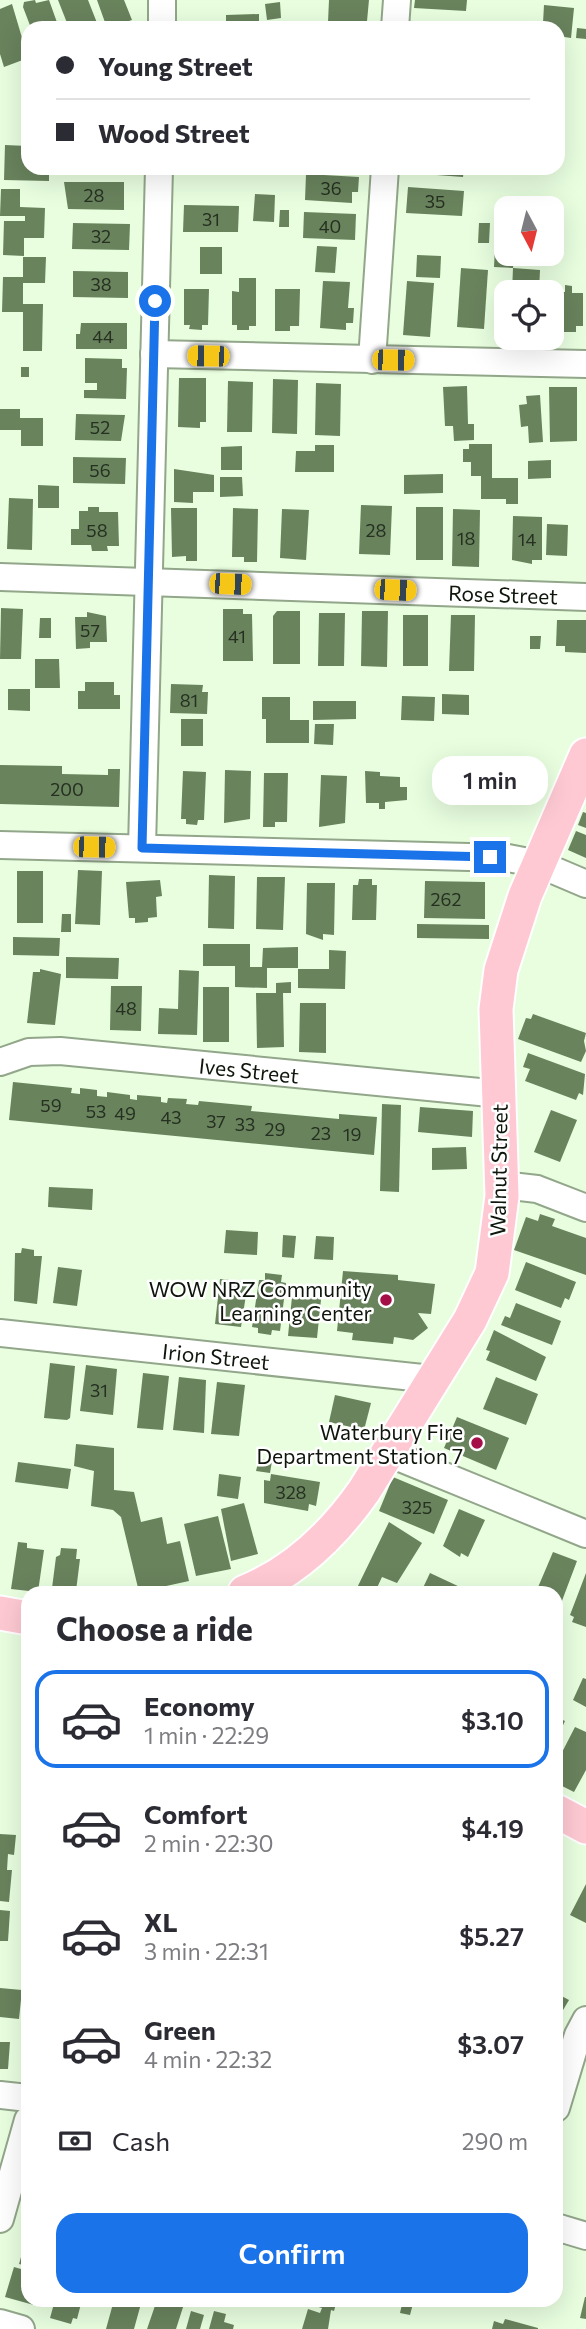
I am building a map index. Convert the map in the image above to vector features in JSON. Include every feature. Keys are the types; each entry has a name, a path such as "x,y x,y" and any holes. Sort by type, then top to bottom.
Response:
{"main road":[{"name":"Walnut Street","path":"257,1586 286,1571 330,1533 355,1504 485,1292 497,1249 502,1185 497,992 510,936 586,755"},
{"path":"0,1613 21,1617"},
{"path":"563,1815 586,1827"}],"street":[{"path":"162,0 162,21"},
{"path":"396,21 397,0"},
{"path":"142,848 159,175"},
{"path":"372,360 385,175"},
{"path":"154,354 586,364"},
{"name":"Rose Street","path":"0,578 586,597"},
{"path":"0,845 521,859 586,884"},
{"name":"Ives Street","path":"0,1062 29,1052 60,1051 500,1094"},
{"path":"502,1185 537,1189 586,1208"},
{"name":"Irion Street","path":"0,1333 432,1379"},
{"path":"388,1452 586,1534"},
{"path":"563,2085 578,2035 586,2020"},
{"path":"0,2095 21,2097"},
{"path":"0,2219 21,2145"},
{"path":"563,2229 586,2236"},
{"path":"0,2322 21,2329"}],"building":[{"path":"49,0 56,21 28,21 24,2"},
{"path":"58,0 88,0 96,21 66,21"},
{"path":"97,0 124,0 132,20 104,21"},
{"path":"329,0 369,0 367,21 328,21"},
{"path":"415,0 467,0 466,11 414,8"},
{"path":"280,2 281,18 267,20 265,4"},
{"path":"12,4 21,34 21,61 4,67 0,54 0,9"},
{"path":"544,5 574,8 571,38 565,37 565,21 543,21"},
{"path":"259,14 259,21 226,21 226,15"},
{"path":"577,28 586,29 586,39 576,38"},
{"path":"5,145 21,146 21,175 49,175 49,181 4,180"},
{"path":"306,175 359,177 358,192 352,192 352,203 305,200"},
{"path":"64,182 124,182 124,210 68,209"},
{"path":"408,187 464,191 462,216 406,213"},
{"path":"1,189 20,189 20,207 45,208 44,238 24,238 24,256 3,255 4,221 25,221 25,216 0,216"},
{"path":"255,194 275,195 274,222 253,221"},
{"path":"184,205 239,206 238,232 183,232"},
{"path":"280,210 289,210 289,227 279,227"},
{"path":"304,212 356,214 355,240 303,238"},
{"path":"73,223 130,224 129,250 72,249"},
{"path":"479,223 490,223 489,243 478,243"},
{"path":"317,246 337,247 335,273 315,272"},
{"path":"200,247 222,247 222,274 200,274"},
{"path":"417,255 441,256 440,278 416,277"},
{"path":"23,257 46,257 45,283 23,283 23,304 43,304 42,351 23,351 23,312 2,312 3,277 23,277"},
{"path":"461,268 488,270 484,329 457,327"},
{"path":"513,268 540,270 540,280 512,280"},
{"path":"73,271 128,272 128,298 73,297"},
{"path":"239,278 256,278 256,326 249,326 249,330 237,330 237,325 232,325 232,291 239,292"},
{"path":"323,281 350,282 348,308 354,308 353,323 346,323 346,330 320,328"},
{"path":"407,281 434,283 430,337 403,335"},
{"path":"565,285 572,286 572,293 583,293 583,326 576,326 576,332 564,332"},
{"path":"184,289 209,289 208,325 202,325 202,330 189,329 190,325 184,325"},
{"path":"275,289 300,289 299,326 290,326 290,331 275,331"},
{"path":"81,323 127,323 127,349 76,349 76,334 80,334"},
{"path":"85,358 122,359 122,368 127,368 126,399 84,398 84,390 97,390 97,383 85,383"},
{"path":"21,367 29,367 29,377 21,377"},
{"path":"179,378 206,378 206,422 200,422 200,428 178,427"},
{"path":"273,379 298,380 297,434 272,433"},
{"path":"228,381 253,382 252,432 227,432"},
{"path":"316,383 341,384 340,436 315,435"},
{"path":"467,386 468,424 474,424 474,440 454,441 453,426 445,426 443,387"},
{"path":"549,387 577,387 577,441 550,442"},
{"path":"540,395 543,442 529,443 528,426 521,427 519,405 527,404 526,396"},
{"path":"0,409 20,409 20,418 43,418 43,446 21,446 21,430 0,430"},
{"path":"76,414 125,415 121,441 75,440"},
{"path":"469,444 492,444 492,478 518,478 518,504 506,504 506,499 481,499 481,476 471,476 471,462 463,462 463,449 469,449"},
{"path":"315,445 334,445 334,472 295,472 296,451 315,451"},
{"path":"242,446 242,470 221,470 221,447"},
{"path":"73,457 126,458 125,484 73,483"},
{"path":"551,460 551,478 528,479 528,461"},
{"path":"174,469 214,475 214,492 193,492 193,503 174,502"},
{"path":"443,474 443,493 404,494 404,475"},
{"path":"220,477 242,477 243,496 220,497"},
{"path":"38,485 59,486 59,508 38,508"},
{"path":"9,498 33,499 32,550 7,549"},
{"path":"361,505 392,506 390,555 359,554"},
{"path":"88,507 99,507 99,512 118,512 119,546 107,546 108,551 92,551 91,545 71,545 71,529 79,529 79,511 88,511"},
{"path":"416,507 443,507 443,560 416,560"},
{"path":"171,508 197,508 197,561 186,561 186,556 172,557"},
{"path":"233,508 258,509 257,562 244,562 244,557 232,557"},
{"path":"282,509 309,510 306,560 280,558"},
{"path":"453,509 480,510 479,567 452,566"},
{"path":"513,516 542,517 542,560 532,560 532,564 512,560"},
{"path":"547,524 568,525 567,556 546,555"},
{"path":"1,608 23,609 21,659 0,659"},
{"path":"223,609 243,609 243,614 252,614 253,661 223,661"},
{"path":"277,611 300,611 300,664 273,664 273,616"},
{"path":"362,611 388,611 387,667 361,666"},
{"path":"87,612 106,616 107,642 90,642 90,648 76,649 75,617 87,617"},
{"path":"319,613 345,613 344,666 318,666"},
{"path":"403,615 428,615 428,666 403,666"},
{"path":"451,615 475,615 474,671 449,671"},
{"path":"40,618 51,618 51,638 39,638"},
{"path":"557,620 586,620 586,653 565,652 565,646 556,646"},
{"path":"530,636 541,636 540,649 530,649"},
{"path":"35,659 59,659 60,688 35,688"},
{"path":"85,682 114,682 114,695 120,695 120,709 78,709 78,691 85,691"},
{"path":"171,684 203,685 202,692 208,692 207,714 170,713"},
{"path":"8,689 30,689 30,711 8,710"},
{"path":"442,694 469,695 469,715 442,714"},
{"path":"402,696 435,697 434,721 401,720"},
{"path":"262,697 290,697 290,720 309,720 309,743 266,743"},
{"path":"313,701 356,701 356,719 313,720"},
{"path":"181,719 203,719 203,746 181,746"},
{"path":"315,724 334,724 333,745 314,744"},
{"path":"0,765 62,766 62,774 108,775 108,769 120,769 119,807 0,804"},
{"path":"225,770 251,771 250,819 224,823"},
{"path":"183,771 206,772 204,820 198,820 197,825 186,824 186,819 181,819"},
{"path":"365,771 380,772 380,776 400,777 400,787 407,787 407,800 385,802 385,809 379,809 379,803 366,803"},
{"path":"264,773 288,773 287,822 275,822 275,827 263,827"},
{"path":"321,775 347,776 345,823 319,827"},
{"path":"583,812 586,813 586,828 578,825"},
{"path":"576,831 586,835 586,858 568,850"},
{"path":"78,870 102,871 100,925 75,924"},
{"path":"17,871 43,871 43,923 17,923"},
{"path":"209,875 235,876 234,929 208,928"},
{"path":"257,877 285,877 283,930 256,929"},
{"path":"359,879 372,879 372,885 377,885 376,920 352,920 353,885 358,885"},
{"path":"160,880 162,896 156,897 157,917 148,918 148,922 135,923 135,918 129,918 126,882"},
{"path":"425,881 485,882 485,919 424,918"},
{"path":"307,883 335,883 334,935 323,934 323,940 306,934"},
{"path":"62,914 71,914 71,932 61,932"},
{"path":"417,924 489,925 489,939 417,938"},
{"path":"13,937 60,938 59,956 13,955"},
{"path":"203,944 250,944 250,967 262,967 263,948 298,947 298,968 267,968 267,988 235,987 235,966 203,966"},
{"path":"329,950 346,951 345,989 298,988 298,969 329,969"},
{"path":"66,957 119,958 118,979 66,978"},
{"path":"40,969 61,974 55,1025 27,1023 33,972 40,972"},
{"path":"179,970 199,971 197,1035 158,1034 159,1008 178,1009"},
{"path":"291,982 291,993 283,993 284,1047 257,1048 256,993 276,993 276,983"},
{"path":"111,986 142,986 141,1031 110,1030"},
{"path":"203,987 229,987 229,1042 203,1042"},
{"path":"300,1003 326,1003 326,1053 299,1052"},
{"path":"533,1014 586,1033 586,1051 581,1062 518,1039 526,1018 531,1019"},
{"path":"528,1053 585,1074 583,1095 579,1093 576,1100 525,1081 530,1069 523,1067"},
{"path":"13,1082 72,1088 71,1093 80,1094 80,1088 97,1090 97,1096 107,1097 107,1092 130,1095 130,1099 137,1100 137,1095 161,1097 161,1102 167,1103 168,1098 187,1099 186,1104 198,1105 199,1101 252,1106 251,1111 339,1119 339,1114 377,1117 374,1155 9,1120"},
{"path":"382,1104 401,1105 399,1192 380,1191"},
{"path":"420,1107 473,1111 472,1137 418,1132"},
{"path":"551,1110 577,1120 560,1162 534,1152"},
{"path":"466,1147 467,1169 432,1170 432,1148"},
{"path":"49,1187 93,1189 92,1210 48,1207"},
{"path":"540,1214 555,1219 552,1226 586,1238 586,1275 514,1250 526,1217 538,1221"},
{"path":"226,1230 258,1232 257,1255 224,1253"},
{"path":"283,1235 296,1236 294,1258 282,1257"},
{"path":"316,1236 334,1237 333,1260 314,1259"},
{"path":"22,1248 34,1250 34,1256 42,1256 37,1304 14,1301 15,1253 21,1253"},
{"path":"526,1262 576,1282 569,1300 565,1298 561,1308 515,1290"},
{"path":"58,1267 82,1270 77,1306 53,1303"},
{"name":"WOW NRZ Community Learning Center","path":"343,1271 398,1275 398,1280 435,1284 431,1314 418,1313 428,1328 413,1340 394,1337 393,1344 352,1340 353,1333 337,1331"},
{"path":"265,1273 282,1275 281,1282 286,1283 280,1331 272,1330 271,1335 258,1333 258,1328 252,1327 259,1280 265,1280"},
{"path":"220,1279 248,1282 241,1327 215,1324"},
{"path":"293,1287 322,1290 317,1338 288,1336"},
{"path":"516,1303 561,1321 552,1345 501,1325 505,1316 510,1318"},
{"path":"494,1330 546,1357 536,1381 486,1360 490,1351 486,1350"},
{"path":"50,1363 75,1366 70,1418 67,1420 44,1418"},
{"path":"86,1365 117,1369 113,1415 80,1411"},
{"path":"143,1373 169,1376 163,1430 137,1428"},
{"path":"179,1377 206,1380 204,1433 173,1430"},
{"path":"496,1377 538,1394 526,1425 483,1409"},
{"path":"217,1382 245,1385 239,1436 211,1434"},
{"path":"335,1395 371,1403 364,1430 329,1422"},
{"name":"Waterbury Fire Department Station 7","path":"457,1417 509,1438 496,1470 444,1448"},
{"path":"76,1444 114,1448 114,1490 134,1492 141,1522 162,1517 167,1544 180,1541 189,1581 166,1586 138,1586 121,1517 113,1510 91,1506 94,1471 74,1466"},
{"path":"259,1459 272,1461 270,1473 256,1471"},
{"path":"18,1462 71,1469 68,1489 15,1482"},
{"path":"219,1474 241,1477 238,1499 217,1496"},
{"path":"271,1474 320,1482 316,1506 309,1504 308,1511 264,1503 264,1480 270,1481"},
{"path":"393,1477 448,1500 434,1534 379,1511"},
{"path":"244,1503 258,1554 231,1561 221,1509"},
{"path":"459,1509 485,1520 468,1557 461,1553 460,1557 443,1546"},
{"path":"218,1516 231,1569 196,1576 184,1524"},
{"path":"389,1522 422,1543 397,1583 382,1577 378,1586 358,1586"},
{"path":"18,1542 27,1543 27,1548 44,1550 39,1586 21,1586 21,1590 11,1589"},
{"path":"61,1548 77,1549 76,1559 80,1559 77,1586 52,1586 56,1557 60,1555"},
{"path":"553,1552 577,1561 563,1598 563,1586 539,1586"},
{"path":"430,1573 458,1586 424,1586"},
{"path":"586,1573 586,1627 572,1622 574,1617 570,1615"},
{"path":"583,1678 586,1679 586,1707 573,1700"},
{"path":"575,1727 586,1732 586,1770 574,1792 563,1786 563,1750"},
{"path":"0,1834 16,1835 14,1855 8,1854 7,1870 12,1870 9,1902 0,1901"},
{"path":"586,1884 586,1923 570,1915"},
{"path":"0,1910 10,1911 8,1941 0,1941"},
{"path":"0,1988 21,1990 19,2019 0,2017"},
{"path":"563,1997 569,2000 563,2010"},
{"path":"0,2042 10,2042 8,2069 0,2069"},
{"path":"14,2267 21,2269 21,2301 5,2297"},
{"path":"586,2297 586,2319 580,2318"},
{"path":"53,2307 80,2307 77,2319 73,2318 71,2324 50,2318"},
{"path":"112,2307 140,2307 134,2329 106,2329"},
{"path":"155,2307 183,2307 176,2329 147,2329"},
{"path":"318,2307 335,2307 334,2311 331,2310 328,2329 302,2329 308,2309 320,2313 322,2308"},
{"path":"401,2307 412,2307 410,2315 400,2313"},
{"path":"191,2311 204,2315 200,2329 186,2329"},
{"path":"214,2311 226,2314 224,2322 234,2325 233,2329 209,2329"},
{"path":"505,2319 538,2329 492,2329 494,2321 503,2324"}],"place":[{"name":"WOW NRZ Community Learning Center","path":"386,1300"},
{"name":"Waterbury Fire Department Station 7","path":"477,1443"}],"route":[{"path":"155,301 142,848 490,857"}]}
